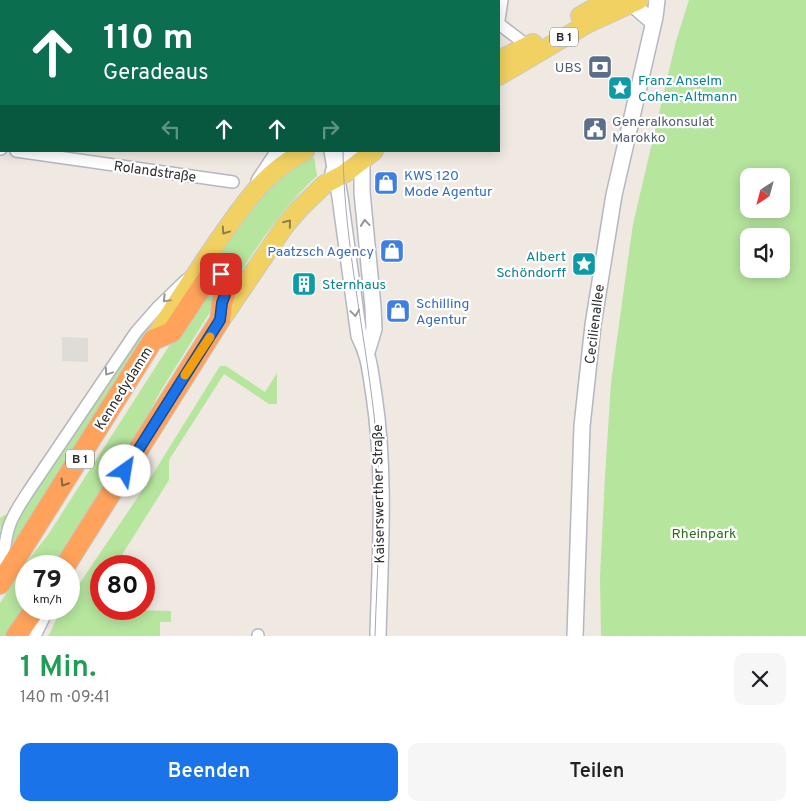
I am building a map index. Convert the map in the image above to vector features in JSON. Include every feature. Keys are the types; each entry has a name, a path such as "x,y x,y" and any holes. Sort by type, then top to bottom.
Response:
{"highway":[{"path":"73,555 220,320 222,303 228,282 224,275 212,274 172,332 153,340"},
{"name":"Kennedydamm","path":"0,584 153,340"},
{"path":"16,636 27,620"}],"main road":[{"name":"B 1","path":"500,60 528,46 608,0"},
{"name":"B 1","path":"500,75 587,24 636,2"},
{"name":"Kennedydamm","path":"153,340 251,194 276,169 303,152"},
{"path":"220,320 284,227 300,208 332,177 361,154"}],"street":[{"path":"500,13 502,0"},
{"name":"Cecilienallee","path":"575,636 582,426 593,325 614,194 657,0"},
{"name":"Cecilienallee","path":"654,20 664,0"},
{"path":"636,2 654,20"},
{"path":"500,25 528,46"},
{"name":"Rolandstraße","path":"23,152 234,182"},
{"name":"Kennedydamm","path":"251,194 278,152"},
{"name":"Kaiserswerther Straße","path":"332,152 332,177 359,336 367,352 380,446 381,516 378,636"},
{"name":"Kaiserswerther Straße","path":"361,154 362,192 374,329 367,352"},
{"name":"Kennedydamm","path":"0,561 5,550 9,526 16,512 136,332 157,308 199,269"},
{"path":"0,532 16,512"},
{"path":"35,636 43,620"}],"green space":[{"name":"Rheinpark","path":"689,0 806,0 806,636 601,636 600,577 611,383 633,224 676,41"},
{"path":"314,157 317,176 281,214 232,285 207,272 267,189 282,174"},
{"path":"209,289 220,296 160,392 134,442 61,555 32,555 48,535 203,293"},
{"path":"163,309 9,555 1,542 0,518 18,512 117,363"},
{"path":"220,366 226,366 265,392 277,373 277,404 269,404 224,374 169,460 169,480 122,555 99,555 146,485"},
{"path":"90,568 90,620 155,620 155,611 171,611 171,622 160,622 160,636 48,636 56,620 80,620 80,583"},
{"path":"15,580 16,620 5,636 0,636 0,603"}],"shaded area":[{"path":"62,337 88,338 88,362 62,361"}],"tram line":[{"path":"343,152 347,222 372,399 378,459 379,535 375,636"}],"slow traffic":[{"path":"185,375 210,337"}],"place":[{"name":"UBS","path":"600,67"},
{"name":"Franz Anselm Cohen-Altmann","path":"620,88"},
{"name":"Generalkonsulat Marokko","path":"595,129"},
{"name":"KWS 120 Mode Agentur","path":"386,183"},
{"name":"Paatzsch Agency","path":"392,251"},
{"name":"Albert Schöndorff","path":"584,264"},
{"name":"Sternhaus","path":"304,284"},
{"name":"Schilling Agentur","path":"398,311"}],"route":[{"path":"125,471 220,320 222,303 228,286 226,277 221,274"}]}
